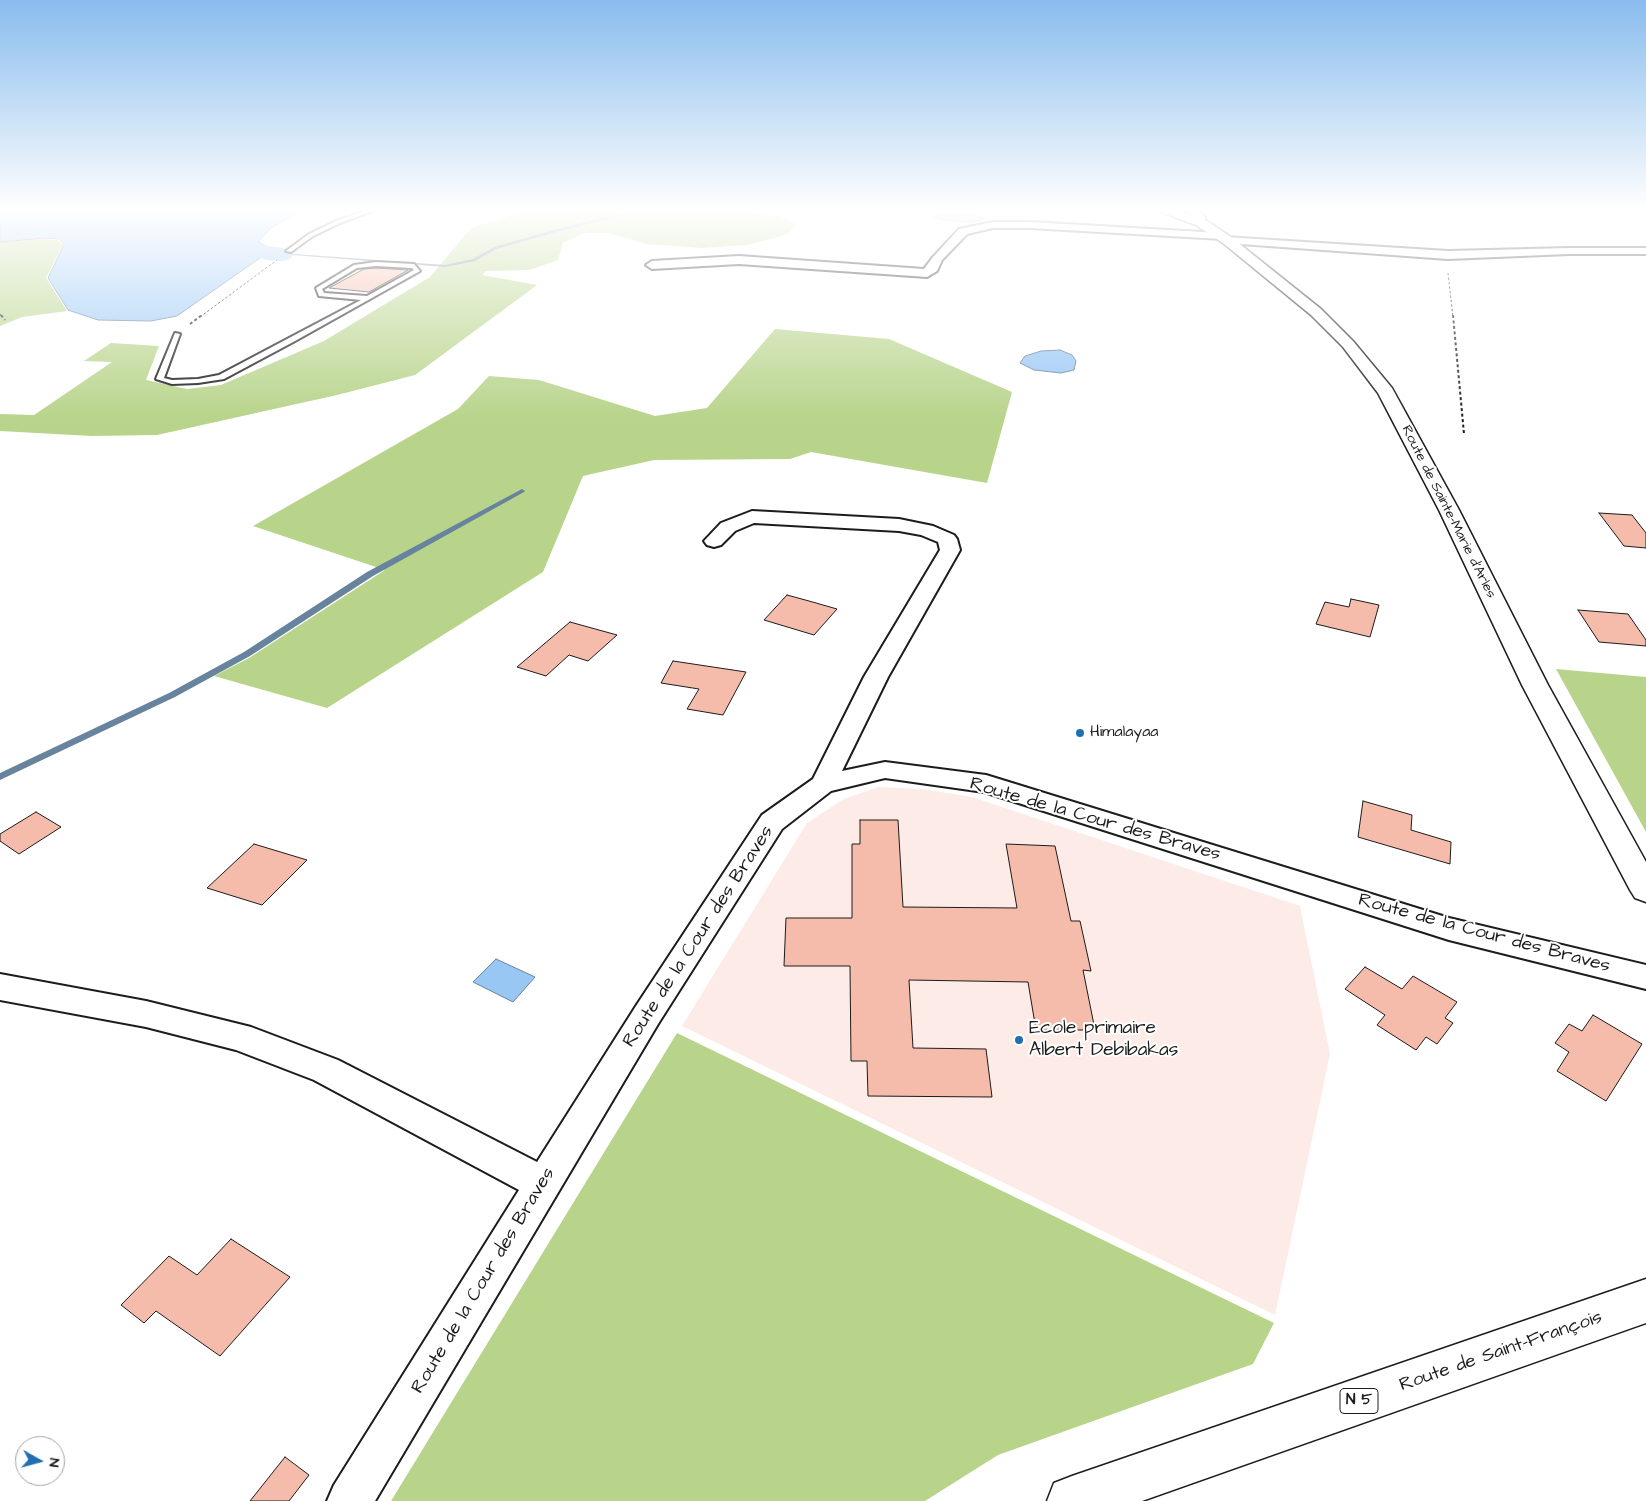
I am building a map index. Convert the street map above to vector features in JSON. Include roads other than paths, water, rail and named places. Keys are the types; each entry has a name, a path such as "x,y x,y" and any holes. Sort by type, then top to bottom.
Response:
{"main road":[{"name":"Route de Sainte-Marie d'Arles","path":"1275,279 1316,312 1348,344 1386,392 1449,510 1535,684 1646,890"},
{"name":"Route de Saint-François","path":"1072,1501 1646,1301"}],"street":[{"path":"714,541 728,527 752,517 899,525 926,530 947,539 950,550 876,677 823,784"},
{"name":"Route de la Cour des Braves","path":"350,1501 647,1015 772,822 823,784 885,770 986,784 1450,929 1646,977"},
{"path":"0,987 146,1014 239,1037 326,1070 543,1184"}],"lane":[{"path":"334,279 319,288 321,295 365,298"},
{"path":"178,334 160,379 172,382 198,382 221,377 293,340 402,279"}],"water":[{"path":"49,279 230,279 177,316 151,321 98,320 68,310"},
{"path":"1060,350 1072,355 1076,361 1074,370 1061,373 1034,370 1020,363 1025,356 1041,351"},
{"path":"496,959 535,977 513,1002 473,982"}],"waterway":[{"path":"0,777 172,695 247,654 370,574 522,491"}],"place":[{"name":"Himalayaa","path":"1080,733"},
{"name":"Ecole primaire Albert Debibakas","path":"1019,1040"}]}
